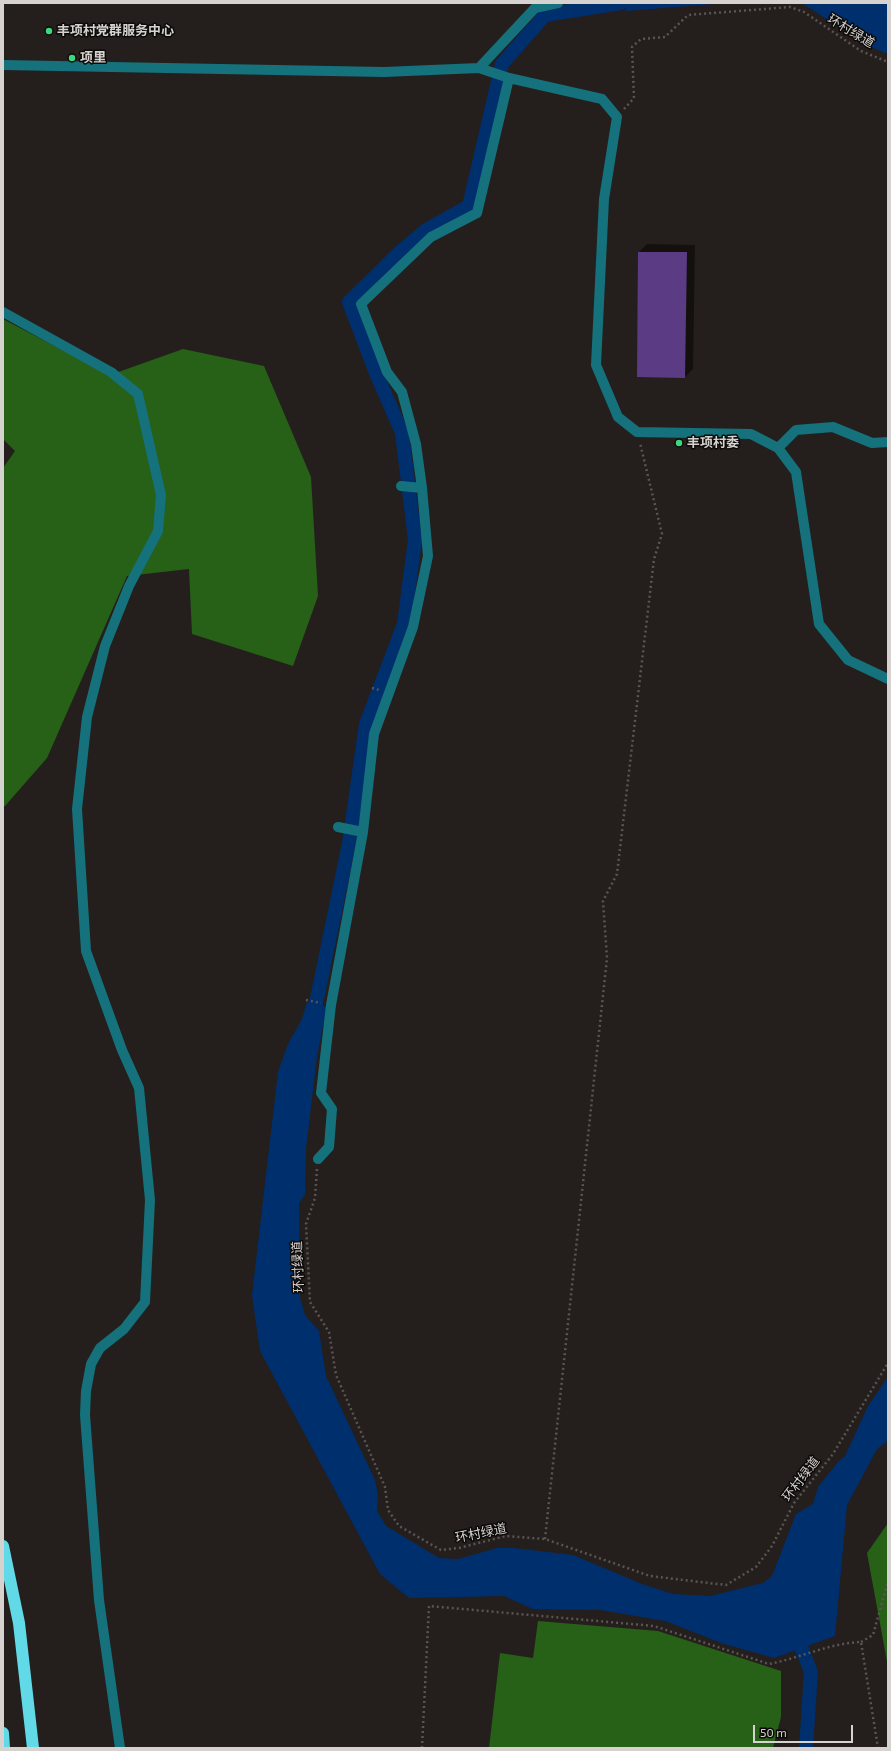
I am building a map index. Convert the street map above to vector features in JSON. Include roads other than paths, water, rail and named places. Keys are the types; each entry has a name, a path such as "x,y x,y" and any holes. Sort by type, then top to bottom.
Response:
{"highway":[{"path":"3,1546 19,1623 33,1748"},
{"path":"3,1733 4,1748"}],"street":[{"path":"479,68 535,8 558,3"},
{"path":"3,68 384,72 479,68 509,78 602,99 617,116 604,199 596,365 618,417 637,432 751,434 778,448 796,472 819,624 848,660 888,679"},
{"path":"318,1159 329,1147 332,1109 321,1093 331,1005 360,831 374,734 413,627 428,556 422,488 416,444 402,392 387,372 361,304 431,238 477,213 509,78"},
{"path":"3,312 111,372 138,394 161,495 158,531 129,586 104,646 87,717 77,809 86,951 122,1050 139,1088 150,1200 146,1302 124,1329 100,1348 91,1364 86,1391 85,1415 99,1600 120,1748"},
{"path":"778,448 796,430 833,427 872,443 888,442"},
{"path":"401,486 422,488"},
{"path":"341,828 360,831"}],"water":[{"path":"627,3 726,3 626,11"},
{"path":"802,3 888,3 888,54 866,45"},
{"path":"307,1002 327,1007 317,1056 306,1149 305,1195 299,1203 300,1298 305,1315 319,1331 326,1376 375,1480 378,1496 377,1511 386,1526 439,1558 458,1559 497,1548 514,1548 573,1555 642,1584 673,1594 710,1596 763,1583 772,1576 796,1514 813,1504 818,1487 838,1462 845,1456 868,1406 888,1377 888,1441 877,1449 847,1505 835,1636 774,1658 724,1644 665,1621 601,1610 533,1609 504,1596 409,1598 380,1574 260,1351 252,1295 278,1072 288,1044 302,1019"}],"waterway":[{"path":"312,1023 349,843 366,724 404,624 415,540 402,433 376,373 349,302 400,252 426,230 469,206 502,64 545,15 621,3"},
{"path":"795,1631 811,1672 806,1748"}],"place":[{"name":"丰项村党群服务中心","path":"49,31"},
{"name":"项里","path":"72,58"},
{"name":"丰项村委","path":"679,443"}]}
